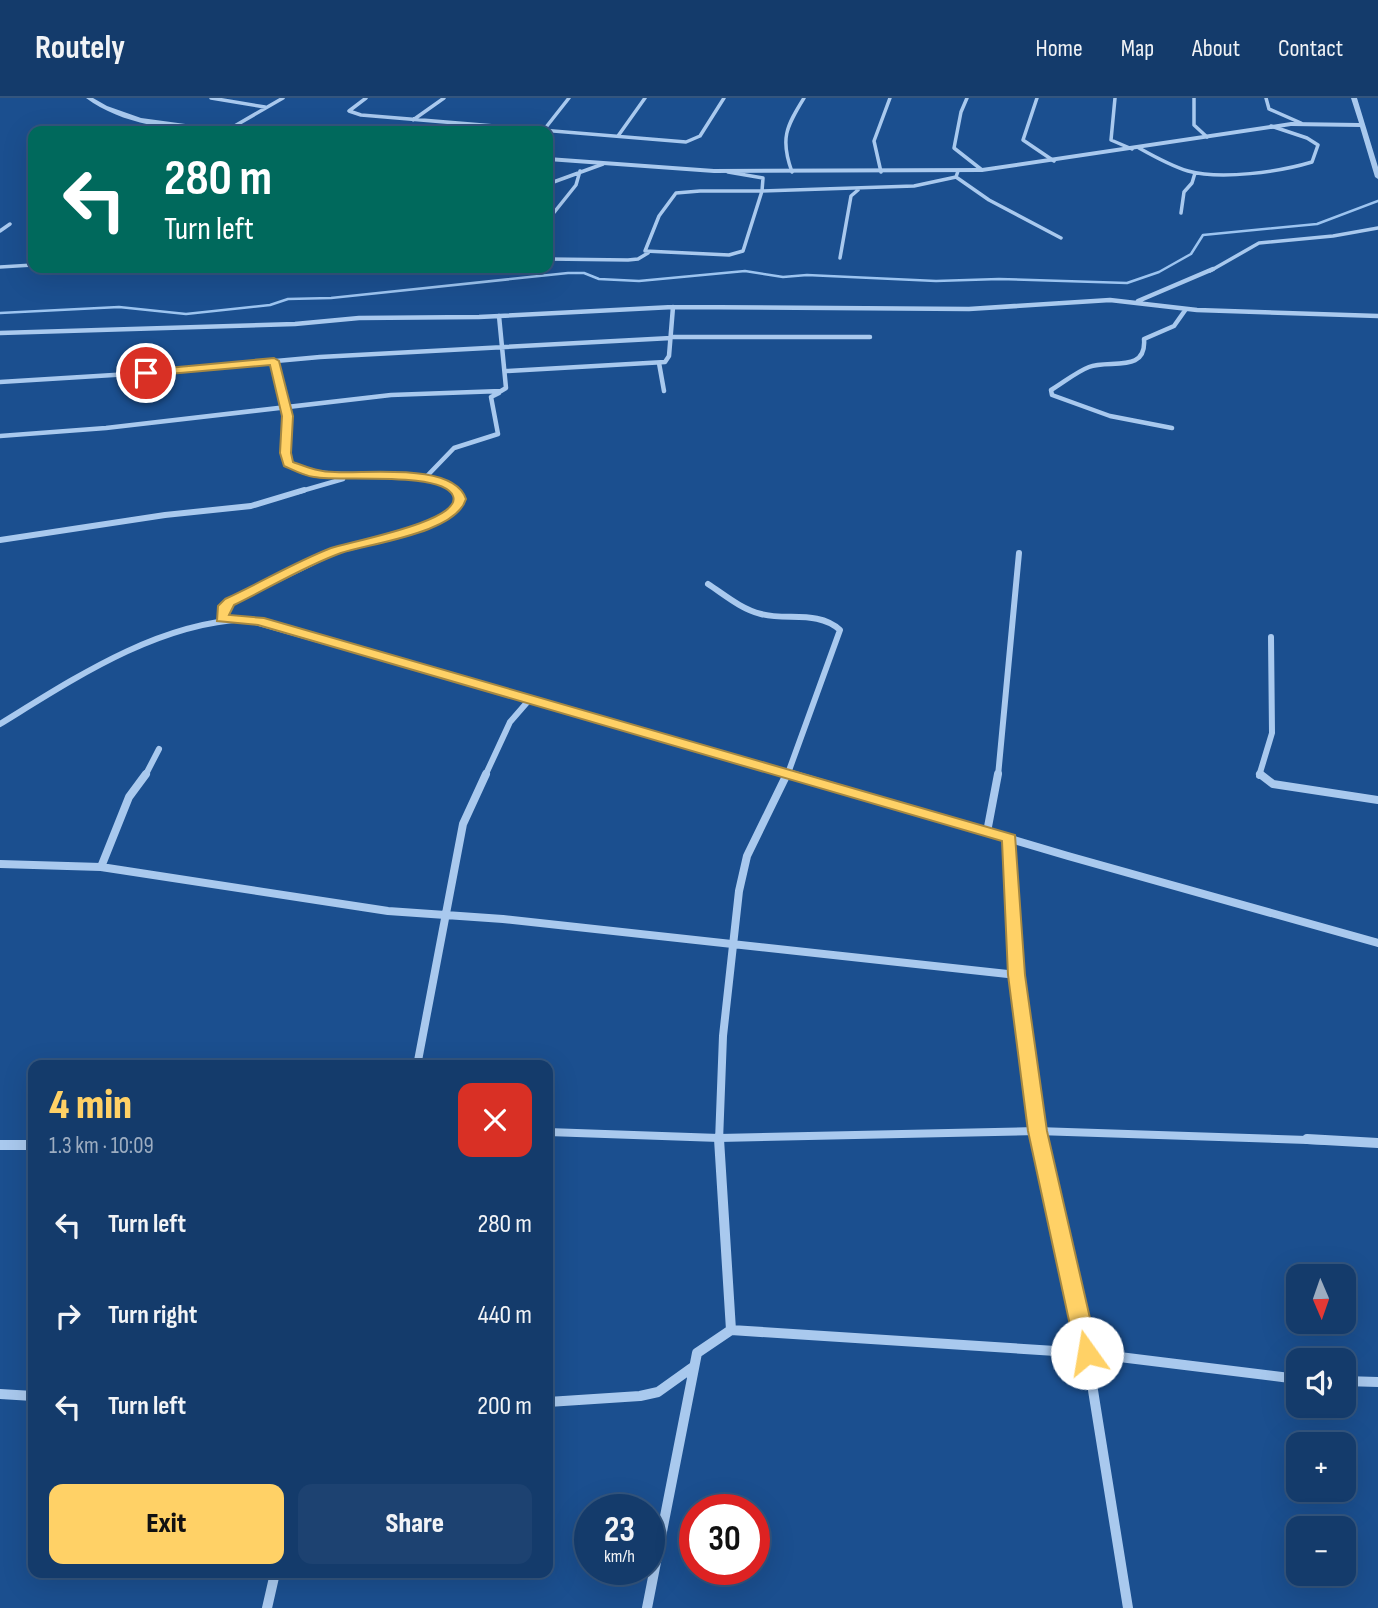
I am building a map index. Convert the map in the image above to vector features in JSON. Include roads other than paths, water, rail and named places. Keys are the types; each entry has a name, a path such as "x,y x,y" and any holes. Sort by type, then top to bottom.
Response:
{"street":[{"path":"89,98 123,116 192,126"},
{"path":"211,98 265,108"},
{"path":"234,126 283,98"},
{"path":"366,98 349,111 361,116 484,126"},
{"path":"413,120 444,98"},
{"path":"547,126 569,98"},
{"path":"618,136 645,98"},
{"path":"553,132 692,141 700,136 724,98"},
{"path":"792,172 783,146 784,136 804,98"},
{"path":"881,172 874,141 890,98"},
{"path":"967,98 961,112 954,148 982,170"},
{"path":"1037,98 1023,140 1054,161"},
{"path":"1115,98 1111,140 1195,173 1275,168 1312,162 1318,145 1307,138 1271,126"},
{"path":"1194,98 1194,125 1207,137"},
{"path":"1266,98 1269,109 1301,123"},
{"path":"1354,98 1378,177"},
{"path":"648,253 645,251 654,226 673,195 910,187 957,174 1271,126 1301,123 1362,125"},
{"path":"553,159 761,176 761,190 741,253 648,253 638,259 628,260 553,259"},
{"path":"553,182 603,164"},
{"path":"553,214 579,180 580,171"},
{"path":"714,171 957,174 989,200 1061,238"},
{"path":"1181,213 1184,192 1192,183 1195,173"},
{"path":"840,258 851,196 862,188"},
{"path":"0,231 10,224"},
{"path":"1137,301 1210,271 1259,243 1378,229"},
{"path":"0,267 28,265"},
{"path":"0,332 288,324 359,318 499,316 673,307 969,309 1084,300 1137,301 1186,309 1378,316"},
{"path":"507,371 659,363 668,360 673,307"},
{"path":"1172,428 1114,419 1075,406 1051,392 1053,387 1090,366 1127,363 1142,356 1145,350 1144,339 1174,326 1186,309"},
{"path":"426,477 454,448 498,434 491,397 506,388 507,371 499,316"},
{"path":"0,382 146,373 274,361 671,337 870,337"},
{"path":"222,618 224,606 230,602 336,551 421,528 454,512 460,499 458,493 449,485 426,477 313,474 288,464 285,453 289,430 274,361"},
{"path":"659,363 664,391"},
{"path":"0,436 106,428 402,394 501,391"},
{"path":"0,540 165,515 251,506 328,482 368,475"},
{"path":"987,832 996,794 1019,553"},
{"path":"708,584 736,604 755,612 771,617 823,620 836,624 840,630 788,773 747,856 731,943 723,1036 719,1138 731,1330"},
{"path":"0,724 78,677 126,653 181,631 222,618 259,621 1378,943"},
{"path":"1271,637 1272,733 1259,776 1273,784 1378,800"},
{"path":"418,1060 463,824 510,722 530,699"},
{"path":"101,867 129,797 152,767 159,750"},
{"path":"1010,839 1017,975 1037,1131 1087,1353 1128,1608"},
{"path":"0,864 101,867 356,906 444,913 1017,975"},
{"path":"553,1132 719,1138 876,1132 1037,1131 1259,1136 1378,1143"},
{"path":"0,1145 28,1145"},
{"path":"647,1608 697,1353 731,1330 1087,1353 1286,1377"},
{"path":"553,1402 640,1396 658,1392 694,1366"},
{"path":"1356,1381 1378,1382"},
{"path":"0,1394 28,1396"},
{"path":"267,1608 274,1578"}],"waterway":[{"path":"0,313 119,307 186,314 270,305 288,299 331,298 568,273 584,273 599,279 639,281 745,271 783,277 807,275 936,281 999,279 1127,283 1159,272 1191,254 1203,235 1317,224 1378,201"}]}
